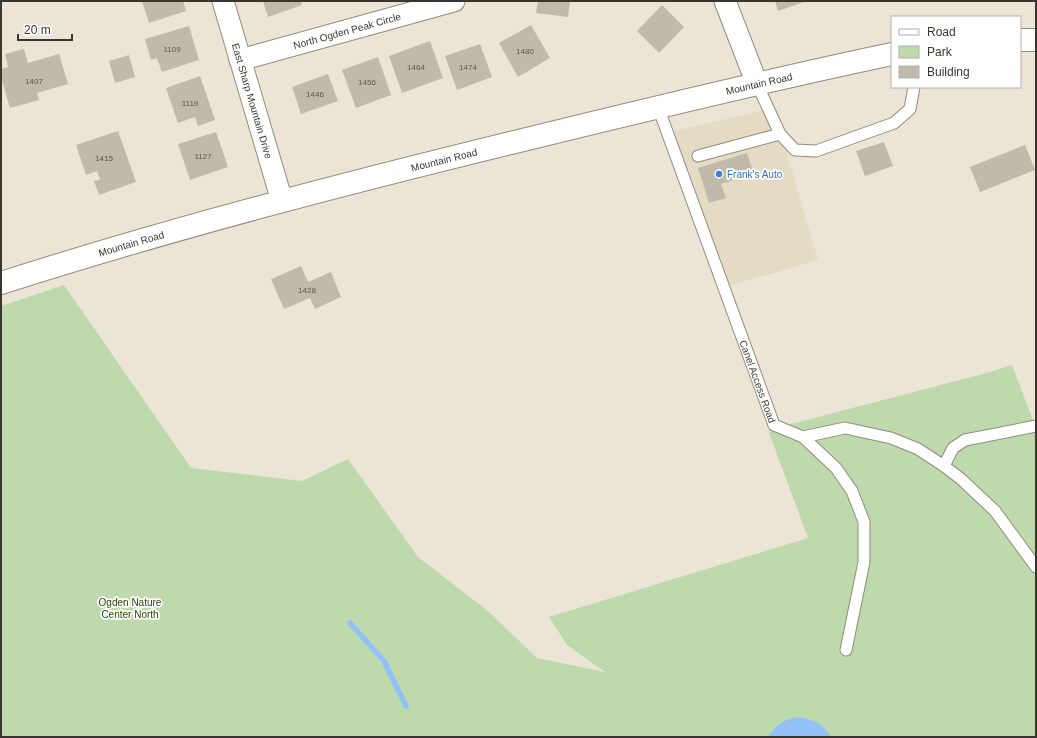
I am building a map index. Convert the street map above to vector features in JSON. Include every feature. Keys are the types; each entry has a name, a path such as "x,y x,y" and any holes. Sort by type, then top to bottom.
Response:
{"street":[{"name":"East Sharp Mountain Drive","path":"223,1 282,201"},
{"name":"North Ogden Peak Circle","path":"240,60 454,1"},
{"path":"725,1 757,84"},
{"path":"1021,40 1036,40"},
{"name":"Mountain Road","path":"1,283 62,263 282,201 418,166 658,107 891,54"}],"lane":[{"path":"757,84 780,134 795,150 816,151 894,123 910,109 914,88"},
{"name":"Canel Access Road","path":"658,107 774,425 803,437"},
{"path":"698,156 780,134"},
{"path":"944,466 953,448 965,440 1036,426"},
{"path":"803,437 845,428 891,438 918,450 944,466 961,479 995,511 1036,567"},
{"path":"803,437 836,468 852,491 864,522 864,562 846,650"}],"shaded area":[{"path":"774,108 818,260 728,286 677,146 674,131"}],"green space":[{"name":"Ogden Nature Center North","path":"64,285 191,468 302,481 348,459 418,557 488,611 537,658 605,672 567,645 549,617 808,538 768,430 983,374 1012,365 1036,428 1036,737 1,737 1,306"}],"water":[{"path":"797,717 817,722 828,732 831,737 768,737 780,724"}],"building":[{"path":"142,1 183,1 186,11 149,23"},
{"path":"263,1 301,1 302,5 268,17"},
{"path":"538,1 570,1 568,17 536,13"},
{"path":"775,1 807,1 778,11"},
{"path":"662,5 684,27 659,53 637,31"},
{"path":"531,25 550,58 518,77 499,43"},
{"path":"189,26 199,60 162,72 157,58 151,60 145,39"},
{"path":"430,41 443,78 402,93 389,56"},
{"path":"480,44 492,77 457,90 445,56"},
{"path":"24,49 28,63 59,54 68,84 37,93 39,100 10,108 1,77 1,69 8,67 5,54"},
{"path":"129,55 135,77 115,83 109,61"},
{"path":"378,57 391,95 356,108 342,70"},
{"path":"328,74 338,101 301,114 292,87"},
{"path":"200,76 215,120 198,126 195,117 178,123 166,88"},
{"path":"118,131 136,182 99,195 94,181 100,180 97,171 86,175 76,145"},
{"path":"216,132 228,167 190,180 178,144"},
{"path":"884,142 893,166 865,176 856,151"},
{"path":"1025,145 1035,170 980,192 970,167"},
{"path":"747,153 754,174 721,184 726,198 709,203 698,168"},
{"path":"301,266 308,282 331,272 341,297 315,309 310,298 284,309 271,279"}],"waterway":[{"path":"350,623 384,661 406,706"}],"place":[{"name":"Frank's Auto","path":"719,174"}]}
